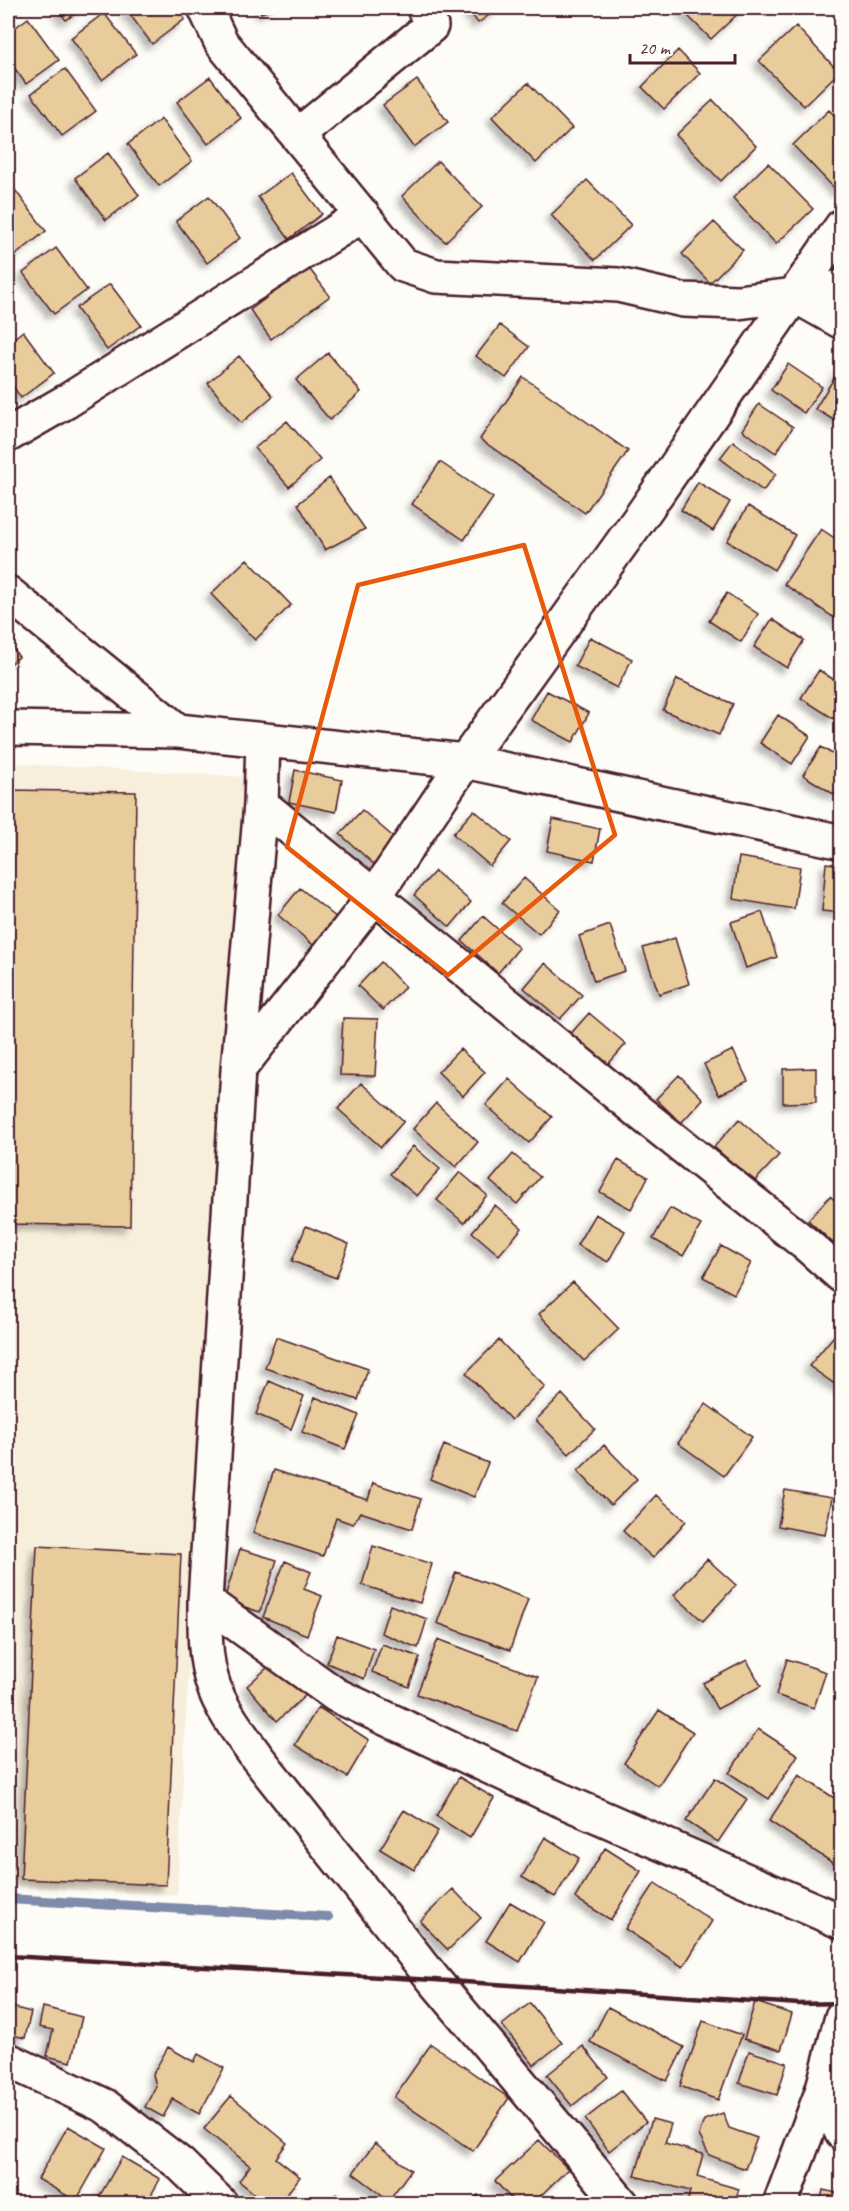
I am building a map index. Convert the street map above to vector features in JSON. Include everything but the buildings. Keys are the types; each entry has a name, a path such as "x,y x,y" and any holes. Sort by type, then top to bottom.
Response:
{"street":[{"path":"205,8 222,42 403,265 436,276 618,285 683,300 738,302 842,287"},
{"path":"298,135 431,26 424,8"},
{"path":"8,435 67,401 363,215"},
{"path":"238,1070 374,897 465,761 642,516 842,226"},
{"path":"794,295 842,322"},
{"path":"8,593 178,731"},
{"path":"8,728 178,731 465,761 842,842"},
{"path":"263,740 261,804 238,1070 205,1601 205,1645 213,1685 232,1721 255,1756 434,1980 621,2204"},
{"path":"261,804 807,1245 842,1276"},
{"path":"205,1601 336,1695 545,1792 842,1922"},
{"path":"780,2204 822,2092 842,2017"},
{"path":"9,2064 105,2106 180,2164 221,2204"},
{"path":"822,2092 842,2133"}],"highlighted area":[{"path":"524,545 615,835 448,975 287,847 358,585"}],"shaded area":[{"path":"8,763 247,777 213,1180 177,1895 8,1886"}],"waterway":[{"path":"8,1899 328,1917"}],"railway":[{"path":"8,1956 434,1980 799,2004 842,2003"}]}
